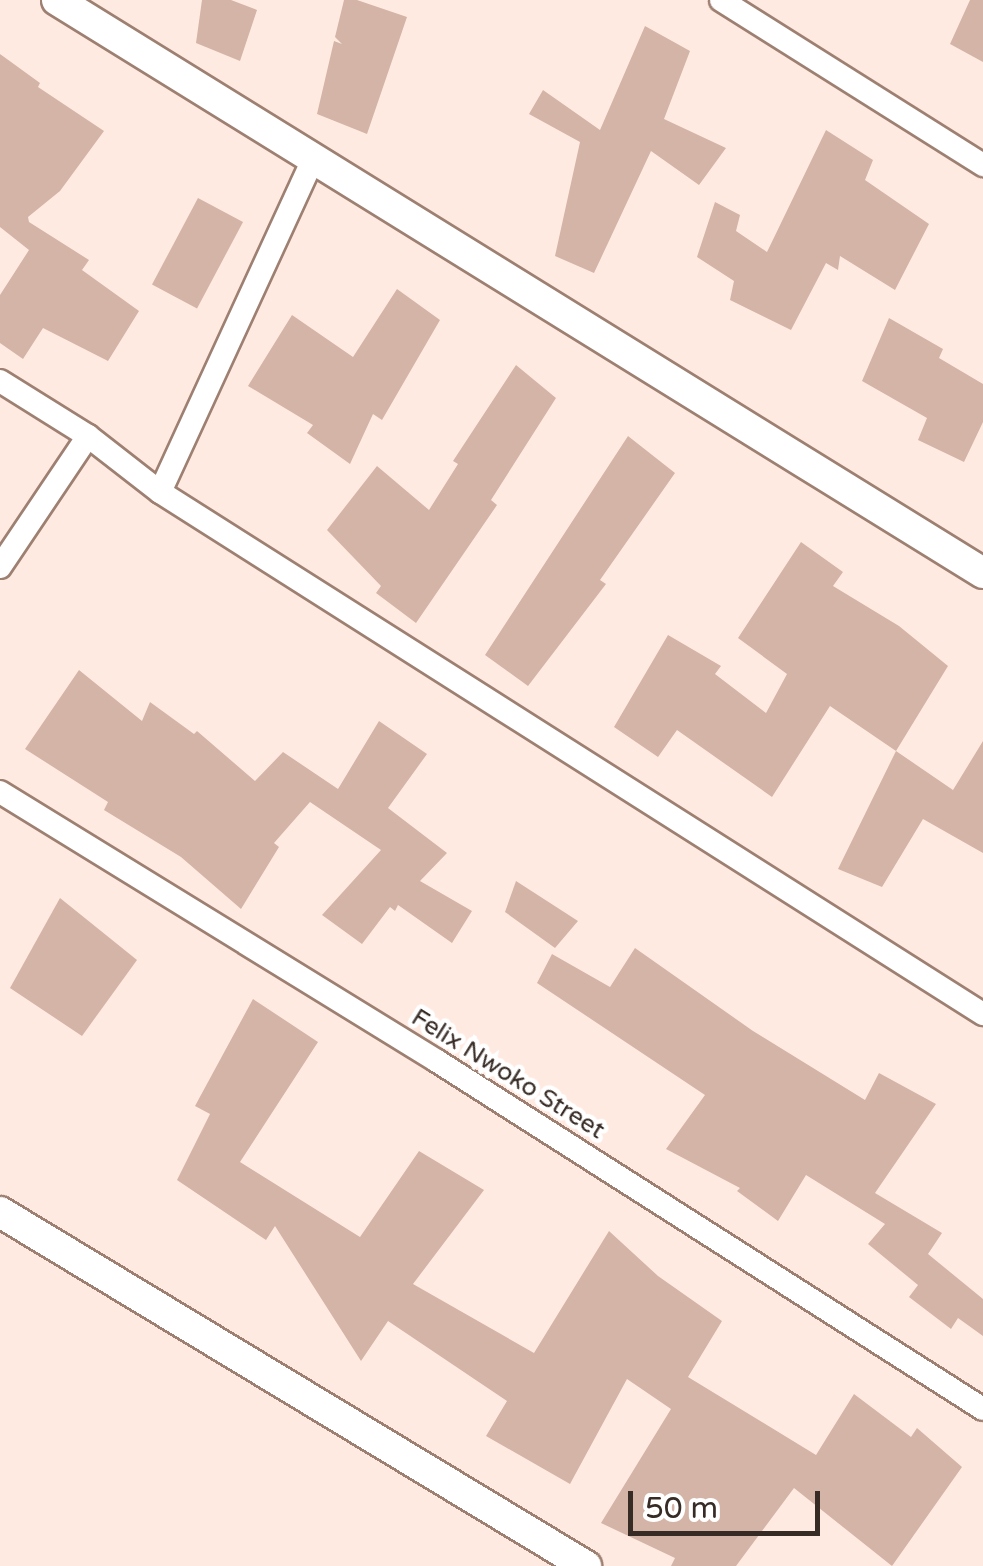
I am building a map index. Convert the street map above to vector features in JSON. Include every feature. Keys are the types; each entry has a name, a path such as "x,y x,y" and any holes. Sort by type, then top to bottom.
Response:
{"street":[{"path":"57,0 983,573"},
{"path":"721,0 983,164"},
{"path":"160,492 313,160"},
{"path":"0,381 88,436 160,492 983,1014"},
{"path":"0,567 88,436"},
{"name":"Felix Nwoko Street","path":"0,792 438,1060 983,1409"},
{"path":"0,1212 586,1566"}],"building":[{"path":"202,0 231,0 257,10 240,61 196,43"},
{"path":"344,0 357,0 407,17 367,134 317,114 334,41 342,44 335,37"},
{"path":"970,0 983,0 983,62 950,44"},
{"path":"645,26 690,51 664,119 726,148 699,185 651,151 594,273 555,256 580,142 529,114 543,90 600,130"},
{"path":"0,54 40,83 38,87 104,131 60,191 28,217 29,222 89,260 82,270 139,311 108,361 43,328 23,359 0,343 0,295 29,250 0,227"},
{"path":"826,130 873,160 865,180 929,224 895,290 840,256 838,270 826,263 791,330 730,300 734,281 697,257 715,202 740,215 736,231 767,252"},
{"path":"198,198 243,222 197,308 152,285"},
{"path":"397,289 440,320 382,420 373,414 350,464 307,433 313,425 248,386 292,315 353,357"},
{"path":"889,318 943,349 939,358 983,384 983,422 964,462 918,440 927,418 862,381"},
{"path":"516,365 556,398 491,500 497,505 416,623 376,593 381,586 327,530 377,466 429,510 458,464 453,461"},
{"path":"628,436 675,473 600,580 606,584 528,686 485,655"},
{"path":"801,542 843,572 833,586 899,626 948,666 896,751 830,706 772,797 677,730 658,757 614,727 668,635 721,666 715,674 766,713 787,674 738,638"},
{"path":"79,670 142,721 150,702 194,734 197,731 255,781 283,752 338,789 379,721 427,754 388,808 447,853 420,881 472,911 452,943 398,905 395,911 390,907 362,944 322,915 381,850 310,802 274,843 279,847 241,909 181,857 104,810 108,802 25,749"},
{"path":"983,741 983,853 923,819 882,887 838,869 896,751 953,790"},
{"path":"516,881 578,921 555,948 505,912"},
{"path":"60,898 137,960 82,1036 10,988"},
{"path":"635,948 753,1031 865,1100 879,1073 936,1104 875,1193 942,1233 928,1254 983,1299 983,1336 958,1318 951,1329 909,1297 918,1285 868,1244 885,1224 806,1175 778,1221 737,1191 740,1188 666,1149 705,1095 537,983 552,954 610,987"},
{"path":"253,999 318,1042 240,1162 360,1237 419,1151 484,1190 413,1284 534,1353 609,1231 658,1276 722,1321 688,1377 816,1455 854,1394 911,1437 917,1428 962,1467 892,1566 794,1488 736,1566 671,1566 675,1558 601,1523 671,1409 627,1379 570,1484 486,1436 507,1401 388,1321 361,1361 275,1226 266,1240 177,1180 210,1114 195,1106"}]}
